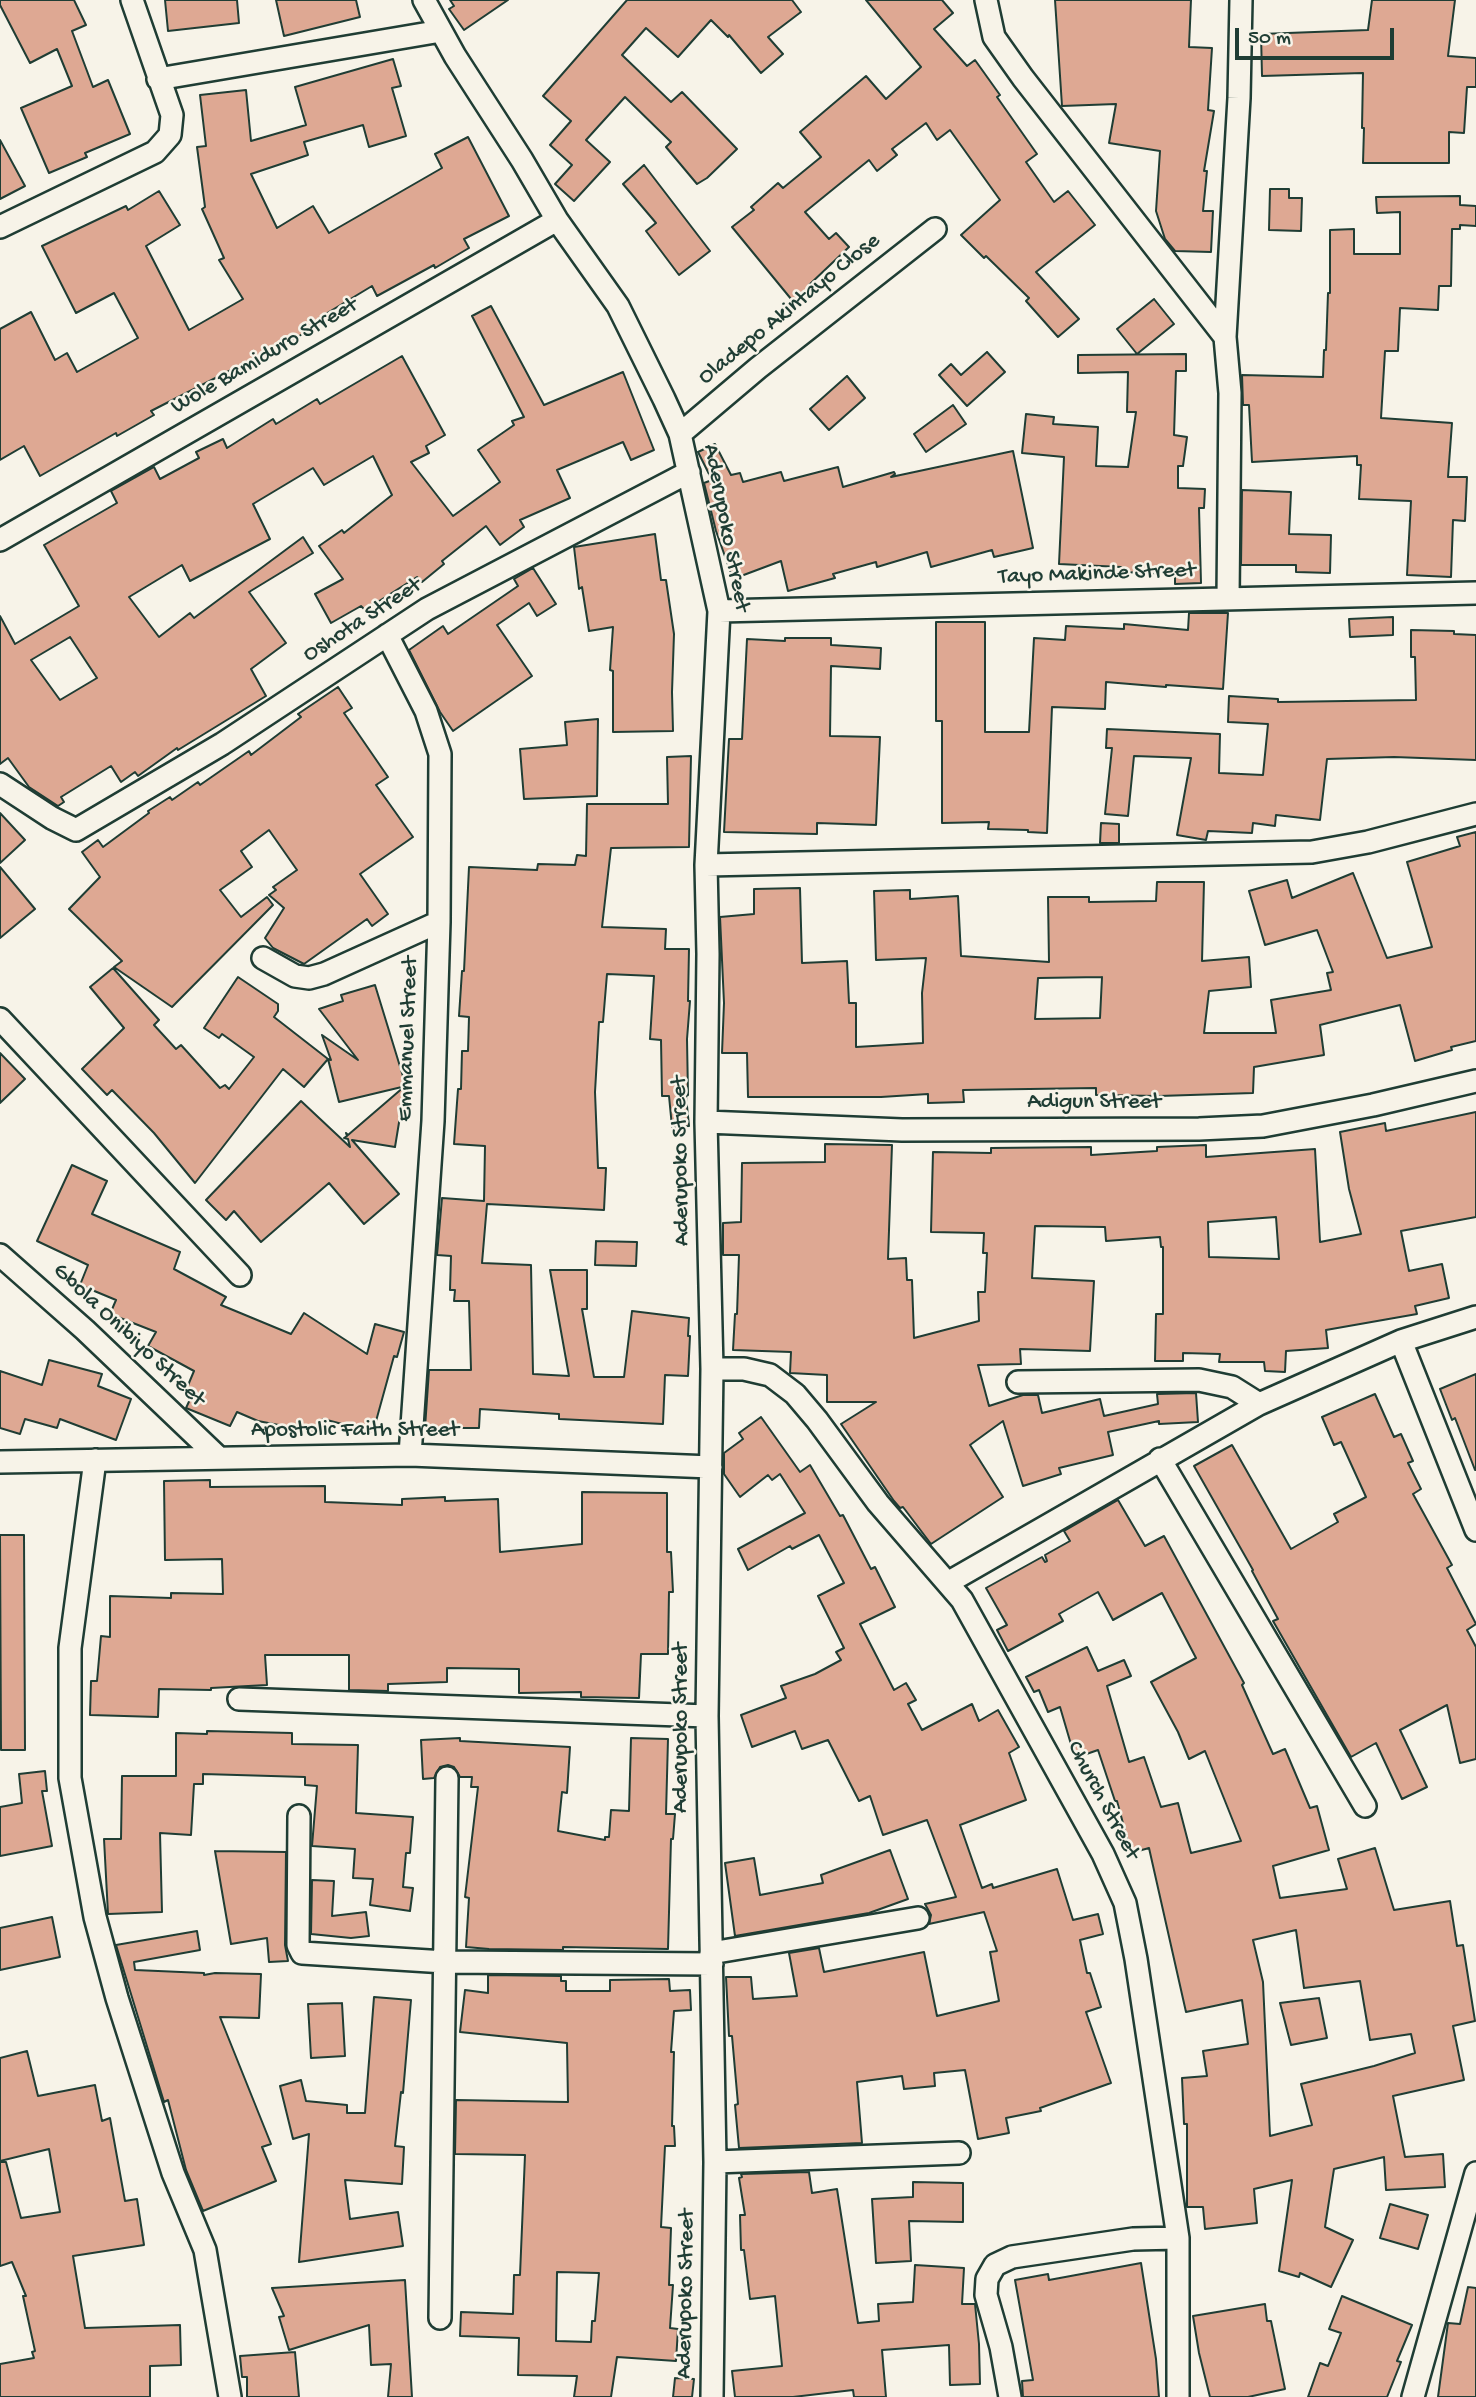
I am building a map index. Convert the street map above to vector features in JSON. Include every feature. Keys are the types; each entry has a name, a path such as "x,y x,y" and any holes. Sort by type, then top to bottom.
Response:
{"street":[{"path":"0,227 155,152 170,135 172,115 132,0"},
{"name":"Aderupoko Street","path":"424,0 557,220 618,306 680,434 719,611 706,865 706,1122 712,1369 707,1716 715,2162 712,2397"},
{"path":"986,0 994,37 1008,58 1225,337"},
{"path":"1228,598 1230,393 1225,337 1239,98 1241,0"},
{"path":"158,79 441,32"},
{"name":"Wole Bamiduro Street","path":"0,540 557,220"},
{"name":"Oladepo Akintayo Close","path":"680,434 758,368 935,229"},
{"name":"Oshota Street","path":"0,784 52,818 76,830 222,744 426,609 689,472"},
{"name":"Tayo Makinde Street","path":"719,611 1476,593"},
{"name":"Emmanuel Street","path":"387,635 426,711 440,754 439,922 433,1121 410,1455"},
{"path":"706,865 1312,852 1368,842 1476,814"},
{"path":"263,958 295,975 309,978 324,974 439,922"},
{"path":"0,1019 240,1275"},
{"name":"Adigun Street","path":"706,1122 902,1130 1199,1129 1263,1126 1373,1105 1476,1081"},
{"name":"Gbola Onibiyo Street","path":"0,1255 94,1339 218,1457"},
{"path":"948,1583 1259,1404 1401,1341 1476,1317"},
{"path":"1401,1341 1476,1530"},
{"name":"Church Street","path":"712,1369 744,1369 770,1375 795,1394 817,1420 878,1503 962,1600 1103,1854 1125,1903 1136,1959 1178,2238 1178,2397"},
{"path":"1018,1382 1199,1380 1231,1387 1259,1404"},
{"name":"Apostolic Faith Street","path":"0,1462 410,1455 711,1467"},
{"path":"1160,1459 1365,1806"},
{"path":"95,1460 70,1648 70,1778 95,1917 117,1998 173,2173 205,2250 230,2397"},
{"path":"239,1699 707,1716"},
{"path":"440,2318 447,1778"},
{"path":"299,1816 298,1945 302,1953 445,1962 711,1958 918,1918"},
{"path":"715,2162 959,2153"},
{"path":"1413,2397 1476,2173"},
{"path":"1010,2397 1001,2347 986,2295 987,2279 995,2265 1012,2257 1133,2239 1178,2238"}],"building":[{"path":"0,0 74,0 86,25 72,31 93,87 108,80 130,134 85,153 87,157 49,173 21,108 72,86 57,49 30,63 0,5"},
{"path":"165,0 237,0 239,23 168,31"},
{"path":"276,0 356,0 360,17 284,36"},
{"path":"450,0 508,0 464,30 449,9 454,6"},
{"path":"627,0 792,0 801,12 768,37 783,54 761,73 729,35 728,37 711,20 678,57 646,28 622,55 671,102 682,92 737,149 697,184 666,147 671,142 625,97 586,140 610,162 574,201 555,184 572,165 550,145 571,121 543,96"},
{"path":"866,0 942,0 953,13 934,29 967,66 975,60 1000,95 997,97 1037,154 1026,162 1054,202 1068,191 1095,225 1036,272 1079,319 1058,337 1026,301 1029,298 961,235 1000,200 950,130 937,140 926,123 892,149 897,155 877,171 869,160 805,212 829,239 836,233 849,247 809,285 814,290 796,305 732,227 754,210 751,207 778,183 783,188 821,157 800,132 866,76 886,99 921,67"},
{"path":"1055,0 1191,0 1189,47 1212,48 1208,110 1214,111 1204,171 1207,171 1203,211 1213,211 1211,252 1175,251 1165,239 1156,211 1160,151 1109,143 1116,104 1062,106"},
{"path":"1372,0 1455,0 1448,56 1476,58 1476,87 1467,87 1464,133 1449,132 1449,163 1363,163 1363,73 1262,76 1261,34 1368,30"},
{"path":"393,59 401,86 392,88 406,136 369,147 363,125 304,142 308,155 251,174 277,228 313,206 329,233 442,168 435,154 468,137 509,216 464,239 469,248 435,268 434,265 377,296 372,286 319,318 322,323 292,340 293,343 238,372 235,368 151,411 154,415 40,476 24,446 0,460 0,329 31,312 55,360 67,353 77,372 138,338 114,293 76,313 42,246 126,206 128,210 159,191 180,225 146,246 189,330 243,299 219,260 224,258 202,209 205,207 197,147 206,146 200,95 246,90 251,141 306,125 295,87"},
{"path":"0,140 25,186 0,199"},
{"path":"644,165 710,251 679,275 646,231 656,223 623,184"},
{"path":"1270,189 1289,189 1289,198 1302,198 1301,231 1269,230"},
{"path":"1460,196 1460,205 1476,206 1476,226 1460,225 1460,229 1452,229 1451,286 1439,286 1438,310 1400,308 1398,351 1385,351 1381,418 1452,423 1448,477 1467,477 1465,521 1453,520 1451,577 1407,575 1411,501 1359,499 1361,465 1357,465 1357,456 1252,462 1249,405 1243,405 1242,375 1323,377 1330,293 1330,230 1354,229 1354,254 1400,254 1400,212 1377,213 1376,197"},
{"path":"1154,299 1174,324 1137,354 1117,329"},
{"path":"491,306 544,405 623,372 654,450 631,460 623,442 557,470 570,498 520,520 524,527 500,545 486,526 442,561 444,564 422,582 417,577 365,610 361,606 331,623 315,594 343,579 319,546 342,530 344,533 392,495 373,456 324,485 313,468 253,504 270,539 190,581 182,565 129,597 159,637 190,613 194,618 303,537 313,553 249,592 286,643 251,669 266,696 178,750 177,748 138,776 135,772 121,782 111,766 61,797 64,802 58,806 29,787 8,758 0,764 0,616 15,644 79,606 44,545 117,503 111,491 154,467 160,479 199,458 196,452 223,439 227,448 273,419 276,424 317,399 320,404 402,356 445,435 426,446 429,453 411,462 453,516 500,482 478,450 514,425 512,421 524,417 472,316","holes":["70,637 97,678 60,700 31,660"]},
{"path":"987,352 1005,372 967,406 939,375 951,364 961,375"},
{"path":"1186,354 1186,371 1176,371 1174,435 1187,437 1183,466 1178,466 1178,488 1205,489 1204,508 1199,508 1201,583 1175,584 1175,574 1121,572 1121,567 1059,564 1064,457 1022,453 1026,414 1054,417 1053,424 1098,427 1096,466 1128,467 1136,412 1127,412 1128,372 1078,373 1078,355"},
{"path":"847,376 865,398 829,430 810,409"},
{"path":"953,405 966,424 926,452 914,434"},
{"path":"715,444 731,475 740,473 743,482 781,472 784,481 838,467 843,487 894,472 891,477 1013,451 1033,548 994,557 992,550 931,567 927,552 877,567 876,562 833,574 835,578 788,591 781,561 733,579 716,531 704,483 712,480 698,452"},
{"path":"1242,490 1291,492 1289,534 1331,535 1330,573 1296,572 1296,565 1241,565"},
{"path":"655,534 661,580 666,580 674,634 673,731 613,732 613,671 610,670 613,627 589,631 582,587 579,589 574,547"},
{"path":"533,568 556,604 537,616 529,603 497,625 532,676 453,731 440,712 409,650 443,626 448,634 518,586 514,579"},
{"path":"1189,613 1228,613 1223,689 1106,682 1105,709 1052,707 1047,833 988,829 989,822 942,823 942,721 936,721 936,622 985,622 985,732 1029,732 1034,638 1065,640 1066,626 1124,629 1124,624 1188,630"},
{"path":"1393,617 1393,635 1350,637 1349,619"},
{"path":"1411,630 1454,631 1454,634 1476,635 1476,760 1394,757 1327,759 1320,820 1276,815 1275,826 1253,823 1252,833 1208,831 1206,840 1177,835 1191,758 1134,756 1128,816 1105,814 1112,748 1106,748 1107,729 1220,734 1219,773 1263,775 1268,724 1228,722 1229,696 1278,699 1278,702 1416,700"},
{"path":"785,638 831,638 831,645 881,648 880,669 831,666 830,736 880,737 876,825 817,823 817,834 724,832 729,739 742,739 747,639 785,641"},
{"path":"338,687 352,708 344,713 388,777 376,785 413,837 360,874 388,914 372,926 367,919 304,964 273,948 265,938 284,908 269,895 276,890 273,887 297,870 269,830 241,851 252,867 220,890 241,917 267,897 273,905 172,1007 114,967 122,961 69,909 100,877 82,852 98,840 103,847 170,797 172,800 198,782 200,785 249,751 251,755 301,717 298,714"},
{"path":"598,719 597,796 524,799 520,749 567,745 565,722"},
{"path":"691,756 689,847 611,848 602,927 666,929 665,949 689,949 686,1096 689,1126 672,1127 669,1096 662,1096 661,1040 650,1039 654,976 607,974 603,1022 599,1022 595,1092 598,1168 606,1168 604,1210 487,1204 482,1263 531,1265 533,1374 569,1376 550,1270 587,1270 587,1309 582,1309 594,1377 624,1377 632,1311 689,1318 688,1376 665,1375 663,1424 559,1419 559,1414 480,1409 479,1428 425,1428 429,1370 471,1370 469,1301 454,1301 455,1290 450,1290 451,1256 437,1255 442,1198 484,1201 485,1146 454,1144 458,1089 461,1089 462,1051 468,1051 469,1017 459,1016 469,867 537,870 538,864 575,865 577,855 586,856 587,804 668,804 667,757"},
{"path":"0,813 25,840 0,863"},
{"path":"1101,823 1119,824 1119,843 1100,843"},
{"path":"1476,832 1476,1041 1415,1061 1400,1005 1320,1025 1324,1055 1254,1067 1253,1093 1159,1096 1096,1095 1096,1088 963,1090 964,1102 928,1103 928,1094 881,1097 748,1097 747,1053 722,1053 724,1003 720,917 754,914 754,889 800,888 802,963 847,961 849,1003 856,1003 856,1047 923,1043 922,993 926,958 876,960 874,891 910,890 910,899 958,896 961,956 1049,962 1048,897 1089,897 1089,902 1156,901 1157,882 1204,882 1202,961 1249,957 1251,987 1209,991 1204,1033 1276,1033 1271,1000 1331,990 1327,973 1333,972 1317,930 1265,945 1249,891 1287,880 1292,898 1353,873 1387,958 1432,947 1407,862 1460,846 1457,837","holes":["1102,977 1100,1018 1035,1019 1038,978"]},
{"path":"0,867 35,909 0,938"},
{"path":"113,968 159,1020 154,1025 176,1049 181,1045 220,1088 225,1085 229,1089 254,1057 222,1034 219,1038 204,1028 238,977 278,1004 274,1017 328,1059 304,1087 283,1069 195,1183 154,1133 112,1090 107,1095 82,1069 124,1028 90,987"},
{"path":"375,985 406,1086 339,1102 328,1059 331,1060 322,1035 358,1060 319,1009 343,1001 341,995"},
{"path":"0,1053 25,1079 0,1103"},
{"path":"405,1086 395,1147 352,1140 399,1194 364,1224 329,1183 261,1242 234,1211 226,1220 206,1200 301,1101 350,1147 348,1139 344,1138 346,1133 348,1135"},
{"path":"1476,1112 1476,1217 1401,1231 1409,1271 1442,1264 1449,1298 1415,1306 1417,1314 1326,1330 1328,1348 1286,1351 1285,1372 1265,1371 1264,1362 1219,1362 1220,1354 1183,1353 1183,1361 1155,1361 1156,1314 1163,1314 1163,1247 1160,1237 1106,1241 1105,1227 1035,1226 1032,1278 1094,1281 1090,1351 1020,1349 1021,1364 978,1365 989,1406 1023,1395 1038,1395 1042,1413 1100,1399 1104,1416 1158,1404 1157,1394 1196,1393 1198,1422 1159,1424 1159,1421 1108,1432 1113,1455 1059,1468 1061,1474 1023,1486 1003,1421 970,1445 1003,1497 931,1544 903,1507 900,1508 894,1501 841,1424 876,1402 827,1402 827,1375 790,1373 791,1352 733,1350 739,1255 723,1255 723,1223 741,1222 742,1163 825,1162 825,1144 892,1145 888,1259 906,1258 907,1280 912,1280 914,1338 979,1321 978,1292 985,1292 987,1253 983,1253 984,1233 931,1232 933,1152 991,1153 991,1148 1091,1147 1091,1155 1157,1151 1157,1147 1206,1145 1206,1157 1315,1149 1320,1242 1361,1234 1349,1189 1340,1132 1385,1123 1386,1131","holes":["1276,1217 1279,1259 1209,1257 1208,1222"]},
{"path":"72,1165 107,1181 92,1214 180,1252 174,1269 226,1297 221,1305 291,1334 304,1313 367,1354 375,1324 404,1332 397,1357 394,1356 373,1432 323,1419 320,1433 258,1421 237,1412 230,1426 186,1408 193,1393 186,1390 194,1371 148,1346 156,1332 110,1314 116,1300 80,1285 88,1265 37,1241"},
{"path":"596,1241 637,1242 636,1266 595,1265"},
{"path":"49,1360 102,1374 98,1386 131,1399 116,1440 60,1419 57,1428 25,1419 20,1434 0,1428 0,1371 42,1385"},
{"path":"1476,1374 1475,1470 1455,1418 1452,1420 1440,1389"},
{"path":"1375,1394 1394,1437 1401,1434 1413,1461 1408,1463 1421,1489 1413,1494 1452,1565 1447,1568 1476,1624 1467,1630 1476,1647 1476,1759 1460,1763 1447,1705 1400,1730 1427,1787 1402,1799 1376,1743 1351,1757 1273,1621 1278,1619 1194,1466 1232,1445 1291,1549 1338,1522 1334,1514 1366,1497 1341,1442 1334,1445 1322,1417"},
{"path":"761,1417 800,1472 810,1465 840,1516 843,1515 871,1569 875,1567 895,1607 860,1624 894,1690 906,1683 916,1700 908,1704 922,1730 972,1704 979,1721 998,1710 1019,1747 1009,1753 1026,1800 960,1825 982,1888 992,1884 993,1888 1057,1869 1073,1920 1098,1914 1103,1934 1080,1940 1087,1973 1090,1973 1101,2007 1086,2012 1111,2083 1040,2108 1041,2111 1006,2118 1009,2133 978,2139 965,2070 934,2073 935,2086 904,2089 902,2076 857,2082 862,2143 739,2148 735,2105 738,2104 732,2036 729,2036 726,1977 751,1977 753,1999 797,1996 789,1953 819,1948 824,1972 924,1952 937,2016 999,2001 990,1952 997,1951 984,1912 929,1924 931,1915 925,1904 956,1897 927,1820 883,1835 870,1796 859,1801 828,1740 802,1749 795,1731 752,1747 741,1715 786,1698 781,1686 815,1674 841,1660 836,1652 844,1648 818,1596 844,1583 819,1535 792,1549 790,1546 748,1570 738,1549 805,1513 780,1474 772,1480 768,1475 740,1497 724,1474 724,1453 743,1439 739,1433"},
{"path":"210,1480 210,1487 325,1486 325,1502 402,1505 402,1499 498,1499 500,1552 582,1544 582,1492 667,1493 667,1552 671,1552 673,1592 669,1592 668,1654 641,1654 639,1698 581,1697 581,1692 519,1693 519,1669 447,1668 447,1682 388,1684 388,1691 349,1690 349,1655 265,1655 267,1685 211,1690 159,1689 158,1717 90,1715 91,1681 97,1681 101,1636 110,1637 110,1596 171,1598 171,1593 223,1594 222,1559 165,1560 164,1481"},
{"path":"1118,1500 1145,1546 1164,1536 1244,1683 1242,1685 1273,1754 1285,1749 1310,1808 1317,1806 1329,1850 1273,1866 1280,1898 1347,1889 1338,1859 1375,1848 1394,1910 1450,1901 1457,1946 1463,1945 1475,2021 1453,2026 1464,2080 1393,2096 1405,2157 1443,2154 1445,2187 1386,2190 1384,2157 1334,2169 1325,2227 1353,2240 1331,2287 1300,2273 1299,2277 1279,2271 1292,2180 1254,2189 1257,2223 1205,2229 1203,2207 1187,2207 1187,2124 1184,2124 1182,2078 1207,2076 1203,2051 1248,2044 1242,2000 1186,2012 1149,1848 1131,1853 1117,1801 1098,1750 1075,1758 1060,1707 1048,1712 1039,1690 1034,1692 1026,1677 1087,1647 1098,1671 1124,1660 1131,1676 1107,1686 1129,1762 1144,1757 1161,1807 1178,1803 1191,1853 1241,1841 1205,1751 1189,1759 1151,1682 1196,1658 1162,1593 1113,1620 1098,1592 1059,1614 1063,1621 1008,1651 997,1630 1007,1625 986,1588 1042,1557 1047,1561 1045,1555 1070,1541 1064,1531","holes":["1296,1930 1304,1988 1360,1981 1370,2040 1411,2034 1415,2053 1301,2084 1312,2125 1270,2136 1263,1982 1253,1940"]},
{"path":"0,1535 24,1535 25,1750 1,1750"},
{"path":"207,1731 292,1733 292,1744 358,1745 356,1813 413,1817 410,1853 406,1853 403,1887 413,1888 410,1911 370,1905 373,1879 353,1878 355,1849 312,1846 317,1786 305,1785 305,1777 203,1774 203,1784 194,1784 191,1835 160,1833 162,1912 108,1914 104,1839 121,1839 122,1776 176,1776 176,1733 207,1734"},
{"path":"460,1738 460,1741 570,1747 567,1793 562,1792 558,1831 605,1840 605,1837 609,1837 611,1810 629,1811 631,1738 668,1739 666,1814 675,1814 671,1839 668,1949 466,1947 469,1898 465,1897 478,1787 471,1787 472,1777 460,1777 454,1767 448,1765 440,1767 434,1778 423,1779 421,1740"},
{"path":"45,1771 47,1791 42,1791 52,1846 0,1856 0,1807 22,1803 19,1774"},
{"path":"890,1850 908,1899 869,1913 735,1936 725,1863 754,1858 760,1895 823,1883 821,1875"},
{"path":"215,1851 286,1852 285,1945 288,1961 269,1962 267,1938 231,1944"},
{"path":"312,1880 334,1881 332,1916 366,1912 369,1936 351,1938 311,1934"},
{"path":"52,1917 60,1957 0,1970 0,1928"},
{"path":"197,1931 200,1950 134,1962 135,1970 204,1975 261,1974 259,2018 220,2017 271,2144 262,2147 276,2181 203,2211 186,2170 168,2100 164,2102 116,1945"},
{"path":"488,1975 561,1976 561,1981 566,1981 566,1991 610,1991 610,1980 669,1979 670,1991 690,1990 691,2010 674,2011 671,2052 674,2052 672,2126 675,2146 665,2146 661,2227 671,2228 669,2285 673,2285 670,2328 678,2329 676,2361 617,2357 611,2397 574,2397 577,2376 518,2375 519,2338 460,2336 461,2312 513,2314 514,2275 520,2275 525,2155 455,2154 456,2100 568,2102 567,2043 460,2032 465,1990 488,1993","holes":["557,2272 599,2273 591,2342 556,2341"]},
{"path":"374,1997 411,2000 403,2093 401,2092 395,2146 404,2147 402,2184 345,2180 350,2219 398,2212 403,2246 299,2262 309,2134 293,2139 280,2086 301,2080 306,2101 347,2105 347,2113 365,2113"},
{"path":"1319,1998 1327,2038 1291,2045 1280,2003"},
{"path":"342,2003 345,2056 311,2058 308,2004"},
{"path":"27,2051 38,2096 95,2085 102,2121 110,2118 125,2201 137,2199 144,2245 73,2256 85,2328 180,2325 181,2365 150,2366 150,2397 0,2397 0,2364 34,2358 32,2352 35,2351 23,2296 26,2296 12,2262 0,2266 0,2162 6,2162 21,2218 60,2212 49,2149 0,2161 0,2058"},
{"path":"809,2172 812,2193 837,2189 858,2323 879,2321 878,2304 913,2302 915,2265 964,2268 962,2304 975,2304 980,2384 950,2385 949,2345 882,2350 886,2397 854,2397 853,2390 793,2397 735,2397 732,2371 782,2366 775,2296 750,2299 744,2250 741,2250 740,2215 745,2215 739,2178 742,2177 741,2174"},
{"path":"913,2182 963,2183 963,2222 909,2221 911,2261 876,2263 872,2199 913,2197"},
{"path":"1390,2204 1428,2215 1418,2249 1380,2238"},
{"path":"1141,2263 1159,2397 1023,2397 1022,2381 1033,2380 1015,2280 1048,2274 1049,2280"},
{"path":"405,2280 412,2397 388,2397 391,2364 371,2365 369,2325 289,2350 279,2317 284,2316 272,2288"},
{"path":"1468,2287 1476,2288 1476,2397 1438,2397 1448,2323 1460,2324"},
{"path":"1342,2296 1412,2325 1397,2361 1401,2362 1387,2397 1308,2397 1320,2363 1328,2366 1341,2333 1329,2329"},
{"path":"1265,2304 1285,2389 1248,2397 1210,2397 1193,2316"},
{"path":"295,2352 299,2397 247,2397 247,2377 242,2377 240,2356"},
{"path":"675,2378 694,2379 692,2397 673,2397"}]}
